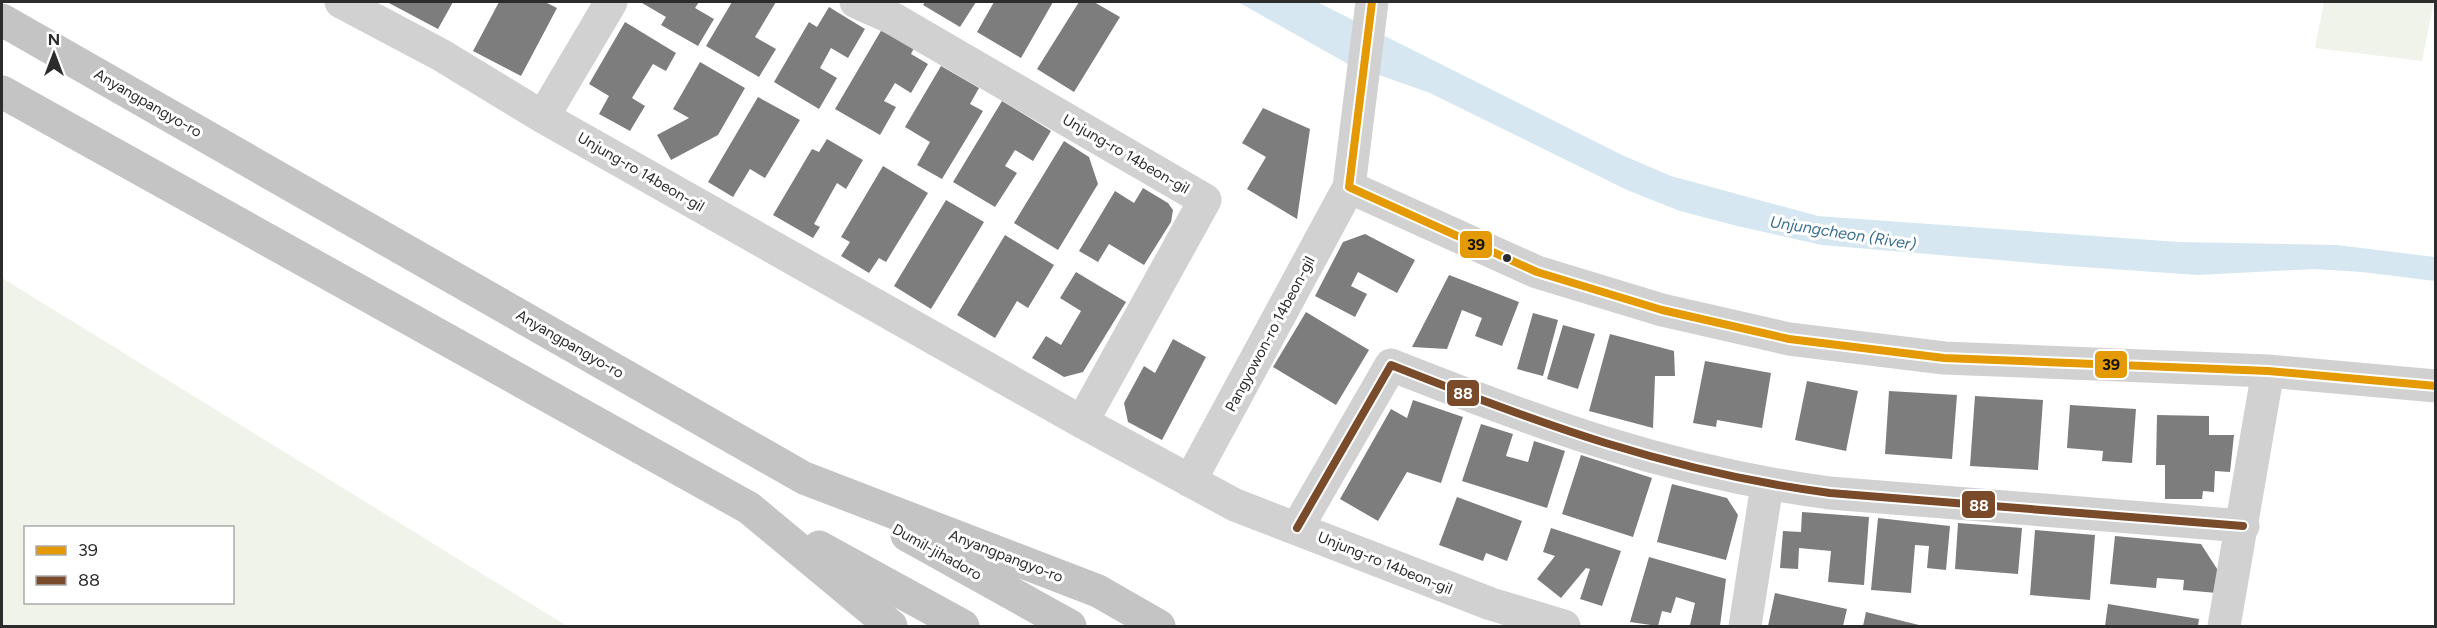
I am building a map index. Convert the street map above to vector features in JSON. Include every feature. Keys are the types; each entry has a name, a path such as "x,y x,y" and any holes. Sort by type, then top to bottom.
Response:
{"main road":[{"name":"Anyangpangyo-ro","path":"2,20 804,478 1098,591 1159,627"},
{"path":"2,92 963,627"},
{"name":"Dumil-jihadoro","path":"804,478 1070,627"},
{"path":"749,508 891,627"}],"street":[{"name":"Unjung-ro 14beon-gil","path":"341,2 441,55 543,117 1082,422 1235,505 1491,604 1564,627"},
{"path":"543,117 611,2"},
{"name":"Unjung-ro 14beon-gil","path":"856,2 892,18 1206,200 1082,422"},
{"name":"Pangyowon-ro 14beon-gil","path":"1190,482 1349,187 1361,106 1372,2"},
{"path":"1349,187 1446,233 1537,272 1662,310 1789,339 1944,358 2268,371 2436,386"},
{"path":"1297,528 1390,365 1522,417 1608,446 1687,468 1767,484 1842,494 2243,526"},
{"path":"2224,627 2268,371"},
{"path":"1745,627 1767,484"}],"shaded area":[{"path":"2324,2 2434,2 2422,61 2315,48"},
{"path":"2,278 567,626 2,626"}],"water":[{"name":"Unjungcheon (River)","path":"1238,2 1317,2 1622,155 1671,176 1818,216 2179,242 2337,245 2435,257 2435,281 2314,269 2198,275 2068,266 1822,245 1737,226 1680,211 1627,190 1430,93 1348,64"}],"building":[{"path":"387,2 453,2 438,29"},
{"path":"499,2 545,2 557,8 521,76 473,51"},
{"path":"643,2 699,2 695,8 714,19 698,46 661,25 666,17"},
{"path":"732,2 776,2 755,37 776,49 759,77 706,46"},
{"path":"925,2 976,2 960,27 923,5"},
{"path":"994,2 1053,2 1021,58 977,32"},
{"path":"1079,2 1094,2 1120,17 1074,92 1037,69"},
{"path":"829,7 865,29 848,58 831,48 820,68 837,78 819,109 774,82 809,22 817,27"},
{"path":"625,22 676,53 666,71 653,64 632,98 645,106 630,131 599,114 609,96 589,84"},
{"path":"882,29 914,48 911,54 928,64 911,93 895,83 884,101 896,107 880,135 835,109"},
{"path":"700,62 745,88 718,135 671,160 657,135 689,118 673,109"},
{"path":"941,66 979,88 970,104 983,111 942,179 917,165 930,142 905,127"},
{"path":"758,97 800,120 765,178 750,169 733,197 708,182"},
{"path":"1002,101 1051,131 1033,161 1015,150 1005,166 1017,173 995,207 953,182"},
{"path":"1263,108 1310,129 1297,219 1247,189 1266,157 1242,143"},
{"path":"827,139 863,160 846,189 837,183 814,224 820,227 813,238 773,215 812,149 819,152"},
{"path":"1064,141 1089,157 1098,184 1058,250 1014,223"},
{"path":"883,166 928,193 886,262 879,258 869,273 841,256 850,242 841,237"},
{"path":"1143,188 1168,203 1173,210 1171,222 1144,265 1109,244 1098,262 1079,251 1115,191 1134,203"},
{"path":"946,200 984,222 931,309 894,286"},
{"path":"1365,234 1415,260 1397,293 1358,272 1351,286 1367,294 1355,317 1315,296 1343,242"},
{"path":"1005,235 1054,265 1028,308 1017,301 995,338 957,315"},
{"path":"1076,272 1126,302 1083,372 1064,377 1032,358 1046,336 1061,345 1081,311 1060,298"},
{"path":"1449,275 1519,302 1502,346 1475,336 1482,318 1462,310 1447,349 1412,347"},
{"path":"1306,312 1369,350 1336,405 1273,367"},
{"path":"1533,313 1558,320 1543,376 1517,369"},
{"path":"1563,325 1595,334 1578,389 1547,379"},
{"path":"1610,334 1674,351 1675,376 1655,376 1653,428 1589,411"},
{"path":"1173,339 1206,357 1162,440 1128,422 1124,403 1144,366 1155,373"},
{"path":"1705,361 1771,373 1762,428 1717,420 1716,427 1693,423"},
{"path":"1807,381 1858,391 1846,451 1795,440"},
{"path":"1889,391 1957,395 1952,459 1885,454"},
{"path":"1975,396 2043,400 2038,470 1970,466"},
{"path":"1413,400 1463,417 1441,483 1407,472 1378,521 1340,499 1391,409 1407,418"},
{"path":"2070,405 2136,409 2132,463 2102,461 2103,451 2067,448"},
{"path":"2157,415 2209,416 2209,435 2234,435 2230,472 2215,471 2214,492 2203,491 2202,499 2165,499 2165,465 2156,465"},
{"path":"1481,424 1513,434 1506,456 1528,462 1534,441 1565,451 1547,508 1462,481"},
{"path":"1581,455 1652,478 1633,537 1562,514"},
{"path":"1672,484 1727,498 1738,515 1726,560 1657,542"},
{"path":"1457,497 1522,521 1507,561 1486,553 1483,561 1439,545"},
{"path":"1802,512 1869,517 1864,585 1828,582 1831,551 1799,548 1798,569 1780,568 1783,531 1801,532"},
{"path":"1878,518 1950,526 1946,570 1927,568 1929,546 1915,545 1911,593 1871,590"},
{"path":"1958,523 2022,528 2018,574 1955,569"},
{"path":"1551,528 1621,551 1602,606 1580,599 1590,569 1586,568 1561,598 1537,579 1555,556 1543,552"},
{"path":"2035,530 2095,535 2090,600 2030,595"},
{"path":"2115,536 2201,544 2219,572 2217,593 2183,590 2184,580 2157,578 2156,588 2110,584"},
{"path":"1649,557 1726,579 1720,626 1690,625 1695,603 1676,597 1671,613 1662,611 1658,626 1630,622"},
{"path":"1775,593 1847,609 1843,626 1768,626"},
{"path":"2108,604 2199,619 2198,626 2105,626"},
{"path":"1866,612 1923,626 1863,626"}],"transit line":[{"name":"39","path":"1372,2 1349,187 1537,272 1662,310 1789,339 1944,358 2268,371 2436,386"},
{"name":"88","path":"1297,528 1391,365 1500,407 1606,443 1660,459 1771,484 1830,493 2243,526"}]}
